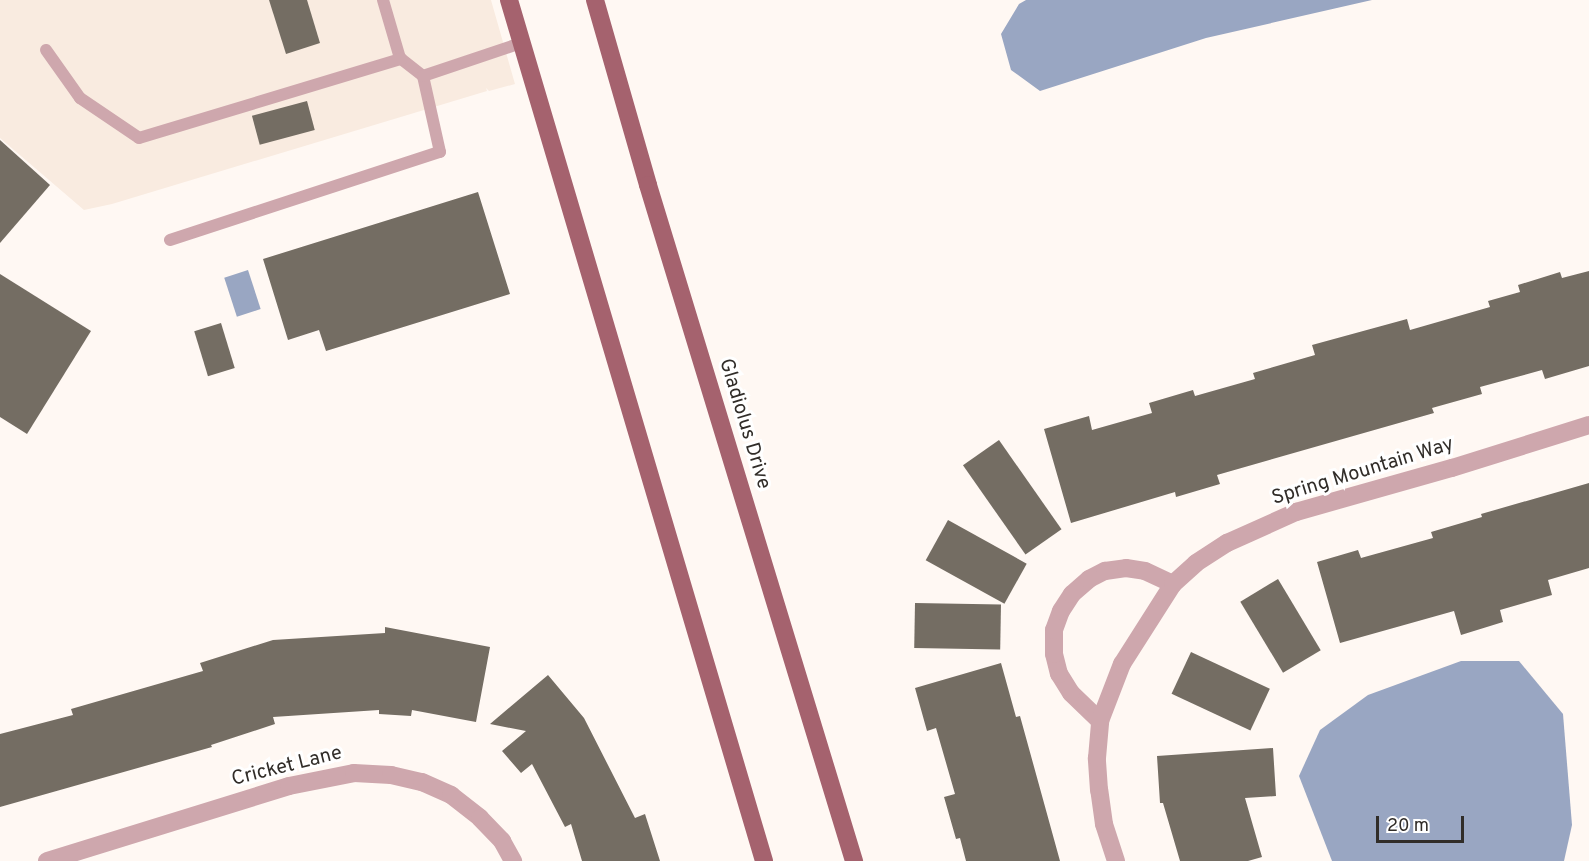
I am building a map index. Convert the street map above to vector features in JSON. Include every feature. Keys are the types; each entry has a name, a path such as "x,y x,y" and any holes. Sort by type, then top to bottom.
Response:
{"main road":[{"path":"509,0 764,861"},
{"name":"Gladiolus Drive","path":"595,0 651,196 854,861"}],"street":[{"name":"Spring Mountain Way","path":"1116,861 1104,824 1099,789 1097,758 1100,721 1122,664 1173,584 1196,563 1227,543 1296,512 1452,468 1589,425"},
{"path":"1100,721 1071,693 1059,674 1054,654 1054,630 1061,611 1072,594 1089,579 1105,571 1126,568 1145,571 1173,584"},
{"name":"Cricket Lane","path":"47,861 289,786 354,773 391,774 422,782 451,795 480,818 502,842 513,861"}],"lane":[{"path":"170,240 440,152 423,76 401,59 383,0"},
{"path":"423,76 521,43"},
{"path":"46,50 80,98 139,138 401,59"}],"shaded area":[{"path":"0,0 491,0 515,84 489,91 486,88 487,91 112,204 84,210 0,138"}],"water":[{"path":"1026,0 1372,0 1206,38 1040,91 1011,70 1001,34 1019,4"},
{"path":"248,270 261,309 237,317 224,278"},
{"path":"1461,661 1519,661 1563,714 1572,825 1564,861 1332,861 1299,776 1320,730 1368,695"}],"building":[{"path":"269,0 307,0 320,43 286,54"},
{"path":"307,101 315,130 260,145 252,116"},
{"path":"0,140 50,185 0,243"},
{"path":"478,192 510,294 326,351 319,330 288,340 263,259"},
{"path":"1589,271 1589,366 1545,379 1542,370 1480,387 1482,394 1432,408 1434,413 1217,475 1220,484 1176,497 1175,492 1071,523 1044,429 1089,416 1092,430 1152,413 1149,403 1193,390 1195,396 1255,379 1253,373 1315,355 1312,345 1407,319 1410,330 1490,307 1488,301 1520,292 1518,285 1560,272 1562,278"},
{"path":"0,274 91,331 27,434 0,417"},
{"path":"221,323 235,368 208,376 194,331"},
{"path":"999,440 1062,529 1025,555 963,465"},
{"path":"1589,483 1589,568 1548,580 1552,595 1500,610 1503,622 1461,635 1454,611 1340,643 1317,562 1358,550 1361,558 1433,538 1431,532 1482,517 1481,514"},
{"path":"948,520 1027,564 1004,604 926,560"},
{"path":"1278,579 1321,650 1283,673 1240,602"},
{"path":"915,603 1001,605 1000,649 914,648"},
{"path":"385,627 490,647 476,722 412,710 411,716 379,714 379,710 273,717 275,724 211,745 212,747 0,807 0,734 73,715 71,709 203,671 200,663 273,640 385,633"},
{"path":"1191,652 1270,689 1250,730 1172,694"},
{"path":"1001,663 1016,717 1020,716 1060,861 966,861 960,838 956,839 944,797 955,794 936,728 927,731 915,688"},
{"path":"548,675 584,718 635,818 645,814 660,861 582,861 571,824 565,827 532,764 521,773 502,751 526,731 490,724"},
{"path":"1273,748 1276,796 1245,798 1262,857 1248,861 1180,861 1163,803 1160,803 1157,756"}]}
